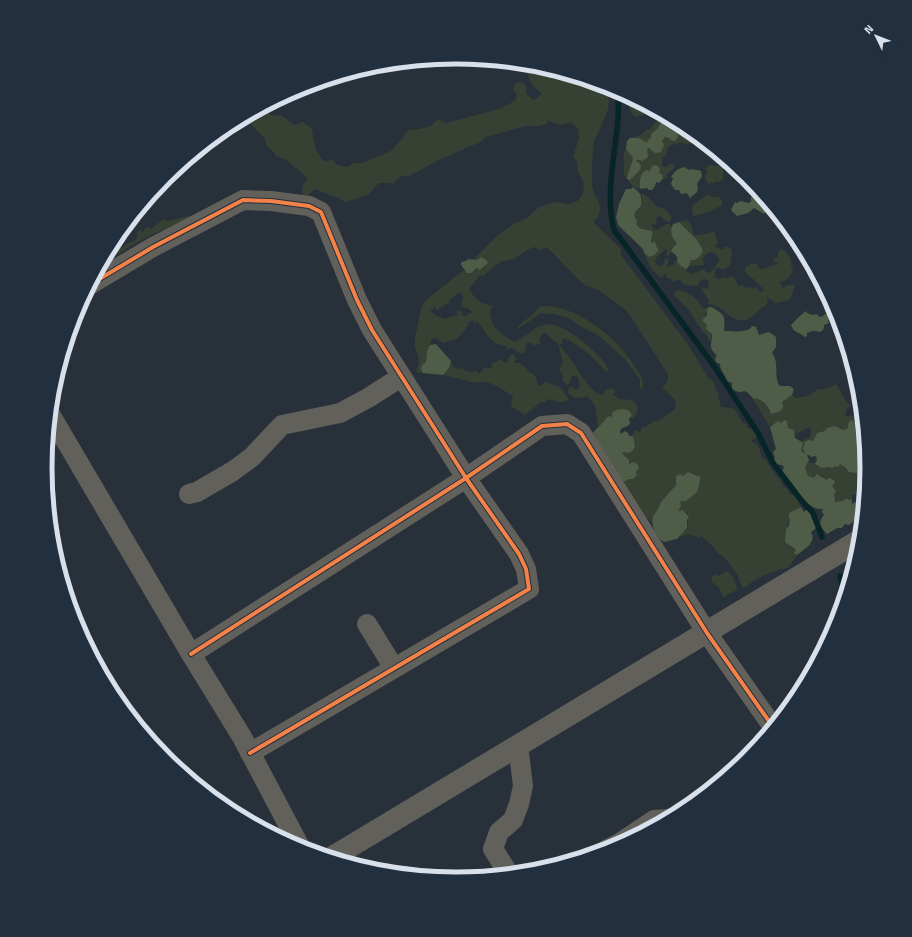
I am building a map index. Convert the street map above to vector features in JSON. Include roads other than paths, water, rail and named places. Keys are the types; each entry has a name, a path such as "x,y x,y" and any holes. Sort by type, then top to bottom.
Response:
{"street":[{"path":"100,279 153,247 242,200 271,201 309,206 321,212 357,300 372,330 466,478 519,554 526,569 529,589 250,753"},
{"path":"189,494 197,492 233,471 252,456 282,425 340,413 368,398 401,377"},
{"path":"55,422 191,654 242,737 296,840"},
{"path":"191,654 466,478 542,426 566,424 581,433 707,633 770,723"},
{"path":"337,855 852,545"},
{"path":"367,624 394,668"},
{"path":"506,869 493,849 499,832 513,820 519,804 523,786 518,745"}],"waterway":[{"path":"618,98 617,133 610,202 614,230 714,366 758,433 773,463 801,500 813,513 822,537"},
{"path":"840,576 843,585"}]}
